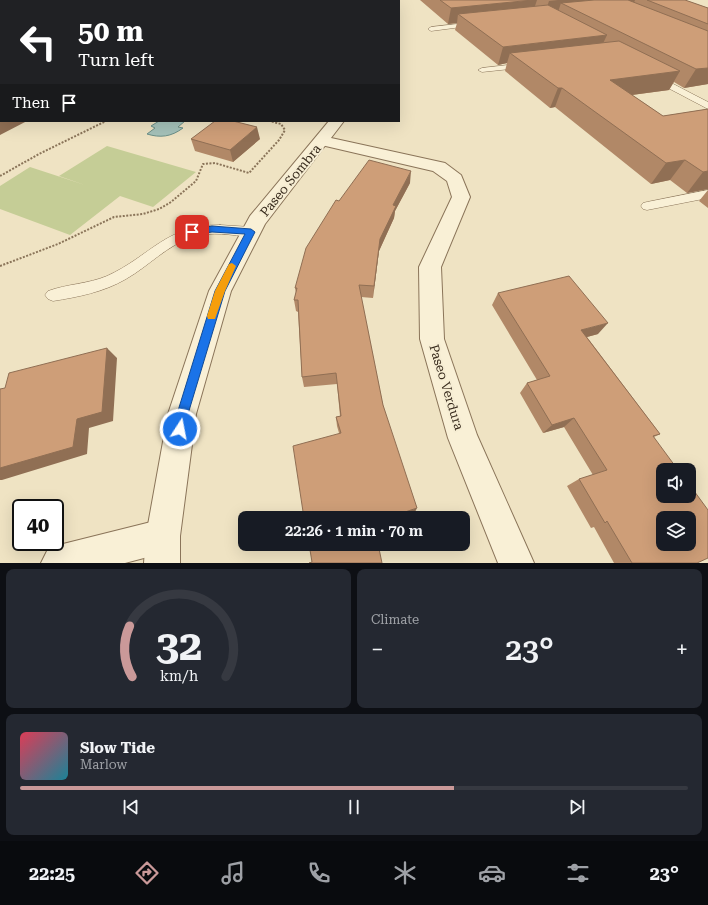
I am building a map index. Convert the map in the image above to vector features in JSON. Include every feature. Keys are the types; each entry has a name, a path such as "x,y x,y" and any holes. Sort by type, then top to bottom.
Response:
{"street":[{"name":"Paseo Sombra","path":"162,549 182,414 220,291 257,222 336,122"},
{"name":"Paseo Verdura","path":"322,141 439,167 455,179 461,197 430,268 432,339 463,438 516,563"},
{"path":"59,563 162,549"}],"lane":[{"path":"431,29 483,23"},
{"path":"482,70 536,64"},
{"path":"646,72 708,106"},
{"path":"647,206 708,194"},
{"path":"53,295 96,287 121,275 172,239 192,232 212,229 251,232"}],"path":[{"path":"0,176 39,154 104,122"},
{"path":"0,266 58,244 114,217 143,214 159,209 172,202 196,181 203,164 215,164 249,173 279,140 285,130 280,124 273,122"}],"green space":[{"path":"107,146 196,172 153,207 120,196 70,235 0,209 0,186 30,167 85,185 59,176"}],"water":[{"path":"157,122 184,122 178,127 183,128 179,131 165,136 147,134 155,128 151,126"}],"building":[{"path":"440,0 533,0 451,8"},
{"path":"594,0 628,0 708,31 708,68 696,69 561,3"},
{"path":"647,0 685,0 708,8 708,24"},
{"path":"548,5 607,35 503,47 458,14"},
{"path":"619,41 680,71 610,80 663,116 708,109 708,171 703,172 685,160 666,163 562,88 558,88 510,53"},
{"path":"214,122 237,122 257,127 230,150 191,139"},
{"path":"369,160 411,171 393,205 396,206 380,239 374,286 359,285 383,405 417,508 408,511 303,511 293,446 341,433 336,417 341,416 336,373 302,377 298,300 294,300 297,288 295,288 306,248 336,200 339,201"},
{"path":"569,276 608,323 581,330 660,434 653,436 673,463 656,463 656,503 696,503 696,494 708,510 708,558 697,563 632,563 607,521 605,523 579,479 607,470 574,418 552,425 527,383 550,376 498,293"},
{"path":"107,348 102,412 77,419 73,447 0,468 0,389 5,388 9,373"},
{"path":"310,551 379,551 382,563 309,563 312,562"}],"slow traffic":[{"path":"212,316 220,291 232,266"}],"route":[{"path":"180,429 182,414 220,291 251,232 212,229 192,232"}]}
